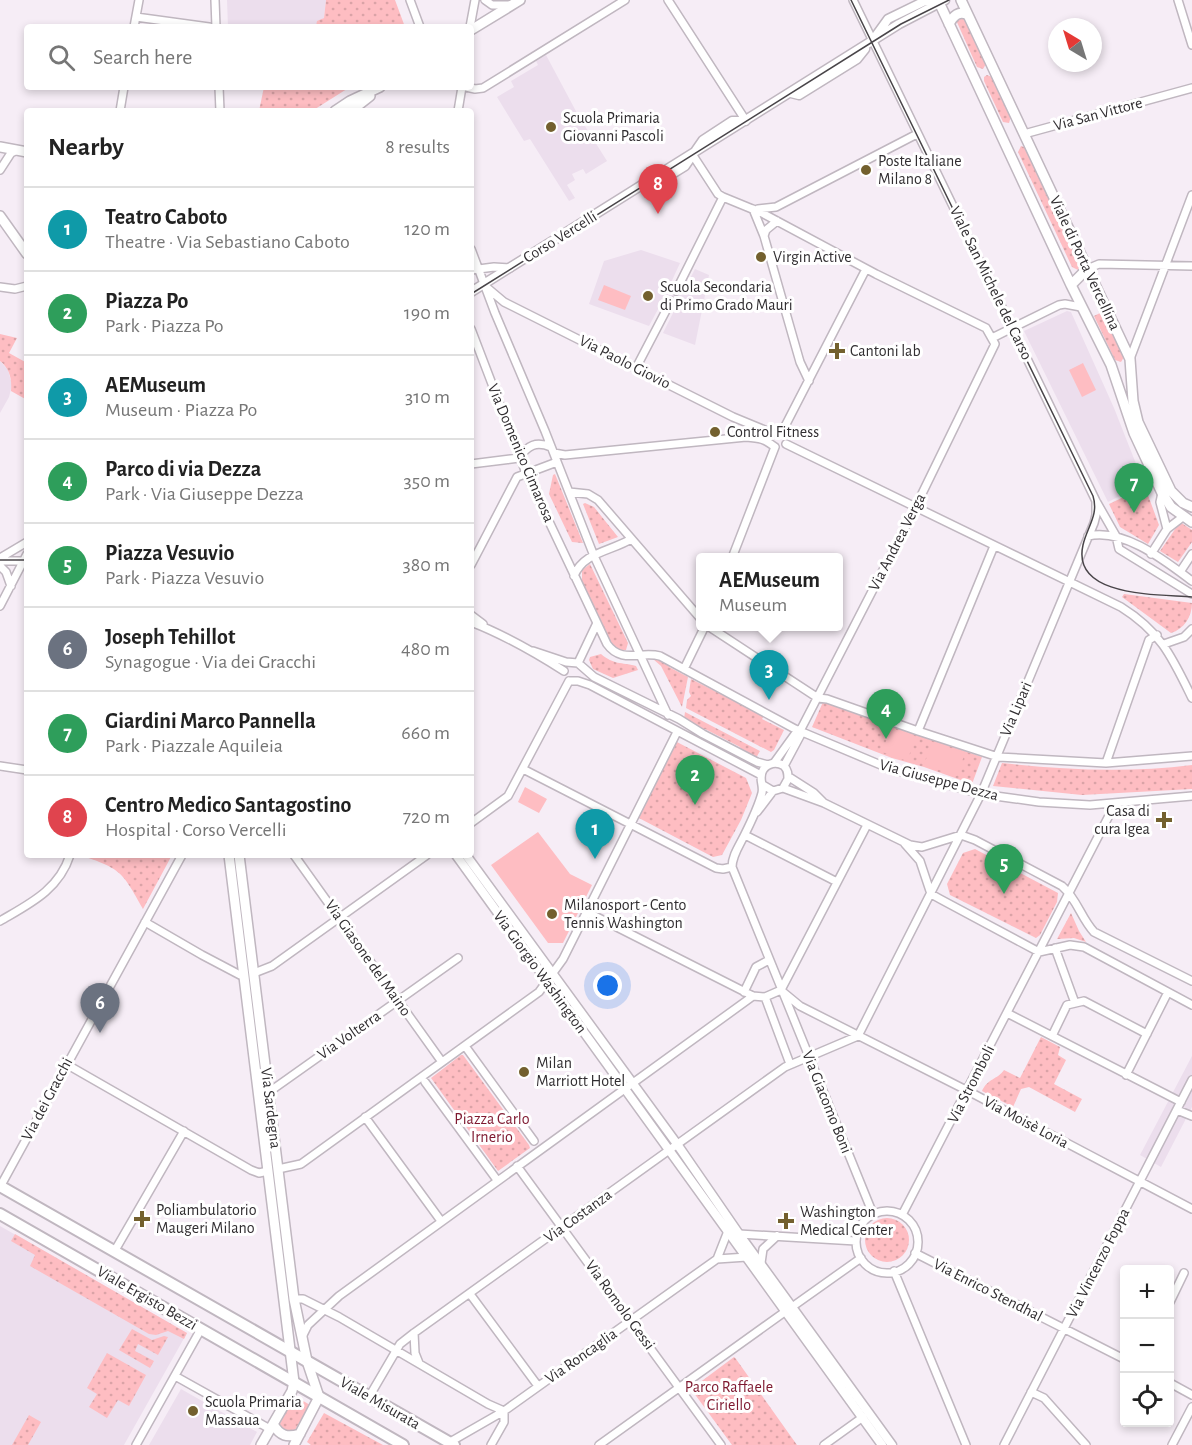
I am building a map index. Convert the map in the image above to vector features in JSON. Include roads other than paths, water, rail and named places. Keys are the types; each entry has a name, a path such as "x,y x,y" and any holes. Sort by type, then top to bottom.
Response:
{"main road":[{"name":"Viale di Porta Vercellina","path":"961,0 1130,359 1133,401 1138,422 1171,491 1183,503 1192,507"},
{"name":"Viale di Porta Vercellina","path":"941,1 974,78 1081,307 1111,365 1129,421 1162,493 1172,507 1189,518"},
{"path":"474,26 516,3"},
{"path":"949,24 959,13 968,15"},
{"path":"974,78 993,68"},
{"path":"340,108 374,90"},
{"path":"355,108 376,90"},
{"name":"Via San Vittore","path":"1005,142 1024,134"},
{"path":"0,147 24,151"},
{"path":"0,216 24,251"},
{"path":"1071,285 1088,269"},
{"path":"1111,365 1121,368 1130,359"},
{"name":"Via Sardegna","path":"229,858 249,974"},
{"name":"Via Sardegna","path":"239,858 249,974 264,1094 278,1169 294,1299 307,1361 319,1397"},
{"name":"Via Sardegna","path":"264,1094 268,1171 294,1382"},
{"path":"268,1171 278,1169"},
{"name":"Viale Ergisto Bezzi","path":"0,1186 290,1352"},
{"name":"Viale Ergisto Bezzi","path":"0,1214 319,1397"},
{"path":"284,1300 294,1299"},
{"path":"273,1342 286,1323"},
{"name":"Viale Misurata","path":"290,1352 452,1444"},
{"path":"261,1445 292,1391 294,1382"},
{"path":"294,1445 319,1397"},
{"name":"Viale Misurata","path":"319,1397 403,1445"},
{"path":"271,1427 282,1435 290,1437 300,1434"}],"street":[{"path":"135,24 139,0"},
{"path":"215,0 216,24"},
{"path":"410,0 420,24"},
{"path":"472,24 475,0"},
{"path":"485,0 492,5 516,3"},
{"path":"474,89 483,88 626,0"},
{"path":"668,0 746,121"},
{"name":"Viale San Michele del Carso","path":"853,0 1098,504 1116,536 1119,549 1192,594"},
{"path":"1179,0 1192,45"},
{"name":"Corso Vercelli","path":"474,290 899,24 941,1"},
{"path":"136,17 187,24"},
{"name":"Via San Vittore","path":"1024,134 1192,88"},
{"path":"120,108 124,90"},
{"path":"219,90 220,108"},
{"path":"459,108 463,90"},
{"path":"753,209 776,207 917,134"},
{"path":"0,170 11,153 17,150"},
{"path":"692,154 718,194 753,209 866,269 986,328 992,338 1059,305 1067,298 1071,285"},
{"path":"1130,359 1192,195"},
{"path":"676,291 723,197"},
{"path":"776,207 777,221"},
{"path":"753,209 764,236 800,362 809,381"},
{"path":"764,236 766,230 777,221"},
{"path":"1088,269 1099,264 1192,266"},
{"path":"475,269 510,268"},
{"name":"Via Domenico Cimarosa","path":"474,337 519,458 607,644 612,651 620,655 640,656 594,556 557,462 475,269"},
{"path":"782,432 866,269"},
{"name":"Via Paolo Giovio","path":"483,284 504,302 750,425 772,433"},
{"path":"0,287 15,289 24,287"},
{"path":"636,368 671,301"},
{"path":"1059,305 1081,307"},
{"name":"Via Andrea Verga","path":"800,731 915,508 992,352 995,344 992,338"},
{"path":"746,437 750,435 750,425"},
{"path":"474,464 519,458 532,445 544,444 565,456 746,437 762,439 772,445 781,448 786,444 787,436 782,432 772,433 772,445 734,553"},
{"path":"786,444 1121,607 1140,620 1164,644 1192,698"},
{"path":"474,559 515,479 557,462"},
{"name":"Via Domenico Cimarosa","path":"569,492 588,494 598,500 696,613"},
{"name":"Viale di Porta Vercellina","path":"1162,493 1160,502 1167,529"},
{"name":"Via Lipari","path":"858,1036 981,794 1088,536 1098,504"},
{"path":"1151,554 1167,529 1189,518"},
{"path":"1088,536 1099,534 1129,540 1192,580"},
{"path":"574,576 580,564 632,539"},
{"path":"0,562 24,544"},
{"path":"918,731 994,546"},
{"path":"1180,572 1192,554"},
{"path":"0,562 24,559"},
{"path":"0,562 11,586"},
{"path":"0,606 24,563"},
{"path":"474,617 487,628"},
{"path":"474,623 533,651 564,671 569,681"},
{"path":"564,671 567,665 574,663 597,623"},
{"path":"1164,644 1184,637 1192,628"},
{"path":"684,669 704,631"},
{"path":"712,631 818,698 827,699 996,756 1106,763 1192,756"},
{"path":"1106,763 1149,640 1157,636"},
{"path":"1172,658 1175,641"},
{"path":"533,651 574,663 583,670 758,762 784,766"},
{"name":"Via Giuseppe Dezza","path":"640,656 657,655 800,731 859,757 888,768 981,794 1039,802 1116,804 1192,796"},
{"path":"640,656 668,715"},
{"path":"578,681 582,677 583,670"},
{"path":"569,681 578,681 693,738 761,775"},
{"path":"474,821 508,796 569,681"},
{"path":"523,769 716,868 732,867 732,860 755,814 763,785 761,775 763,769 772,764 795,734 800,731"},
{"path":"784,766 800,736 800,731"},
{"path":"278,1169 301,1164 423,1080 442,1062 538,992 561,963 677,732"},
{"path":"0,766 24,770"},
{"path":"784,766 789,777 814,793 824,803"},
{"path":"783,788 789,777"},
{"path":"763,785 773,791"},
{"path":"755,814 773,791 783,788 824,803 903,842 922,847 961,835 975,840 1062,886 1070,893 1086,923 1094,932 1192,981"},
{"name":"Via Stromboli","path":"902,1215 1116,804"},
{"path":"587,912 744,992 753,996 765,997 781,990 867,825"},
{"path":"745,835 837,882"},
{"path":"903,842 920,861 931,894 1039,952 1077,945 1192,1005"},
{"path":"920,861 929,845"},
{"path":"0,921 37,900 48,890 62,872 69,858"},
{"name":"Via dei Gracchi","path":"0,1186 180,858"},
{"name":"Via Giasone del Maino","path":"296,858 442,1062"},
{"path":"145,921 202,956 240,975 249,974 272,966 423,858"},
{"name":"Via Giorgio Washington","path":"458,858 547,981 628,1086 677,1144 761,1263 789,1309"},
{"name":"Via Giorgio Washington","path":"468,858 553,973 669,1150 866,1415 892,1445"},
{"name":"Via Giacomo Boni","path":"732,867 873,1214"},
{"path":"1055,948 1075,1002"},
{"name":"Via Volterra","path":"264,1094 458,957"},
{"path":"744,992 756,967 769,960"},
{"path":"781,990 800,1006 858,1036"},
{"path":"1126,1075 1168,992"},
{"path":"303,1335 308,1324 339,1296 753,996"},
{"name":"Via Giacomo Boni","path":"765,997 790,1064"},
{"path":"1052,1036 1067,1005 1084,1001 1147,1034"},
{"path":"1007,1013 1181,1102"},
{"name":"Via Costanza","path":"369,1397 400,1344 790,1064 858,1036"},
{"name":"Via Moisè Loria","path":"858,1036 1192,1209"},
{"path":"465,1046 534,1142"},
{"path":"66,1065 254,1172 268,1171"},
{"path":"423,1080 497,1180"},
{"name":"Via Vincenzo Foppa","path":"1004,1445 1192,1080"},
{"path":"1177,1110 1192,1116"},
{"path":"365,1118 441,1221"},
{"path":"114,1252 184,1131"},
{"name":"Via Romolo Gessi","path":"517,1166 632,1320 717,1444"},
{"path":"888,1211 902,1215 911,1223 915,1231 917,1242 915,1254 906,1265 894,1271 884,1272 873,1269 861,1258 856,1240 861,1224 873,1214 888,1211"},
{"path":"728,1231 717,1259 747,1257 761,1263 764,1249 777,1236"},
{"path":"739,1234 856,1240"},
{"name":"Via Enrico Stendhal","path":"915,1254 1120,1356"},
{"path":"599,1445 861,1258"},
{"name":"Via Roncaglia","path":"452,1444 504,1411 717,1259"},
{"path":"894,1271 966,1445"},
{"path":"1174,1294 1184,1273"},
{"path":"470,1294 538,1386"},
{"path":"294,1299 303,1299 324,1310 504,1411 504,1422 491,1445"},
{"path":"136,1445 201,1329"},
{"path":"414,1334 415,1353 419,1364"},
{"path":"175,1376 271,1427"},
{"path":"1174,1385 1192,1395"},
{"path":"1031,1392 1044,1398 1086,1445"},
{"path":"1172,1445 1192,1407"},
{"path":"824,1445 866,1415"},
{"name":"Via Giorgio Washington","path":"866,1415 882,1445"}],"tram line":[{"path":"851,0 1093,496 1095,509 1083,545 1083,562 1090,575 1104,584 1121,590 1192,597"},
{"path":"474,292 901,24 949,0"},
{"path":"0,560 24,560"}],"place":[{"name":"Scuola Primaria Giovanni Pascoli","path":"551,127"},
{"name":"Poste Italiane Milano 8","path":"866,170"},
{"name":"Centro Medico Santagostino","path":"658,214"},
{"name":"Virgin Active","path":"761,257"},
{"name":"Scuola Secondaria di Primo Grado Mauri","path":"648,296"},
{"name":"Cantoni lab","path":"837,351"},
{"name":"Control Fitness","path":"715,432"},
{"name":"Giardini Marco Pannella","path":"1134,513"},
{"name":"AEMuseum","path":"769,700"},
{"name":"Parco di via Dezza","path":"886,739"},
{"name":"Piazza Po","path":"695,805"},
{"name":"Casa di cura Igea","path":"1164,820"},
{"name":"Teatro Caboto","path":"595,859"},
{"name":"Piazza Vesuvio","path":"1004,894"},
{"name":"Milanosport - Cento Tennis Washington","path":"552,914"},
{"name":"Joseph Tehillot","path":"100,1033"},
{"name":"Milan Marriott Hotel","path":"524,1072"},
{"name":"Poliambulatorio Maugeri Milano","path":"142,1219"},
{"name":"Washington Medical Center","path":"786,1221"},
{"name":"Scuola Primaria Massaua","path":"193,1411"}],"park label":[{"name":"Piazza Carlo Irnerio","path":"492,1128"},
{"name":"Parco Raffaele Ciriello","path":"729,1396"}]}
